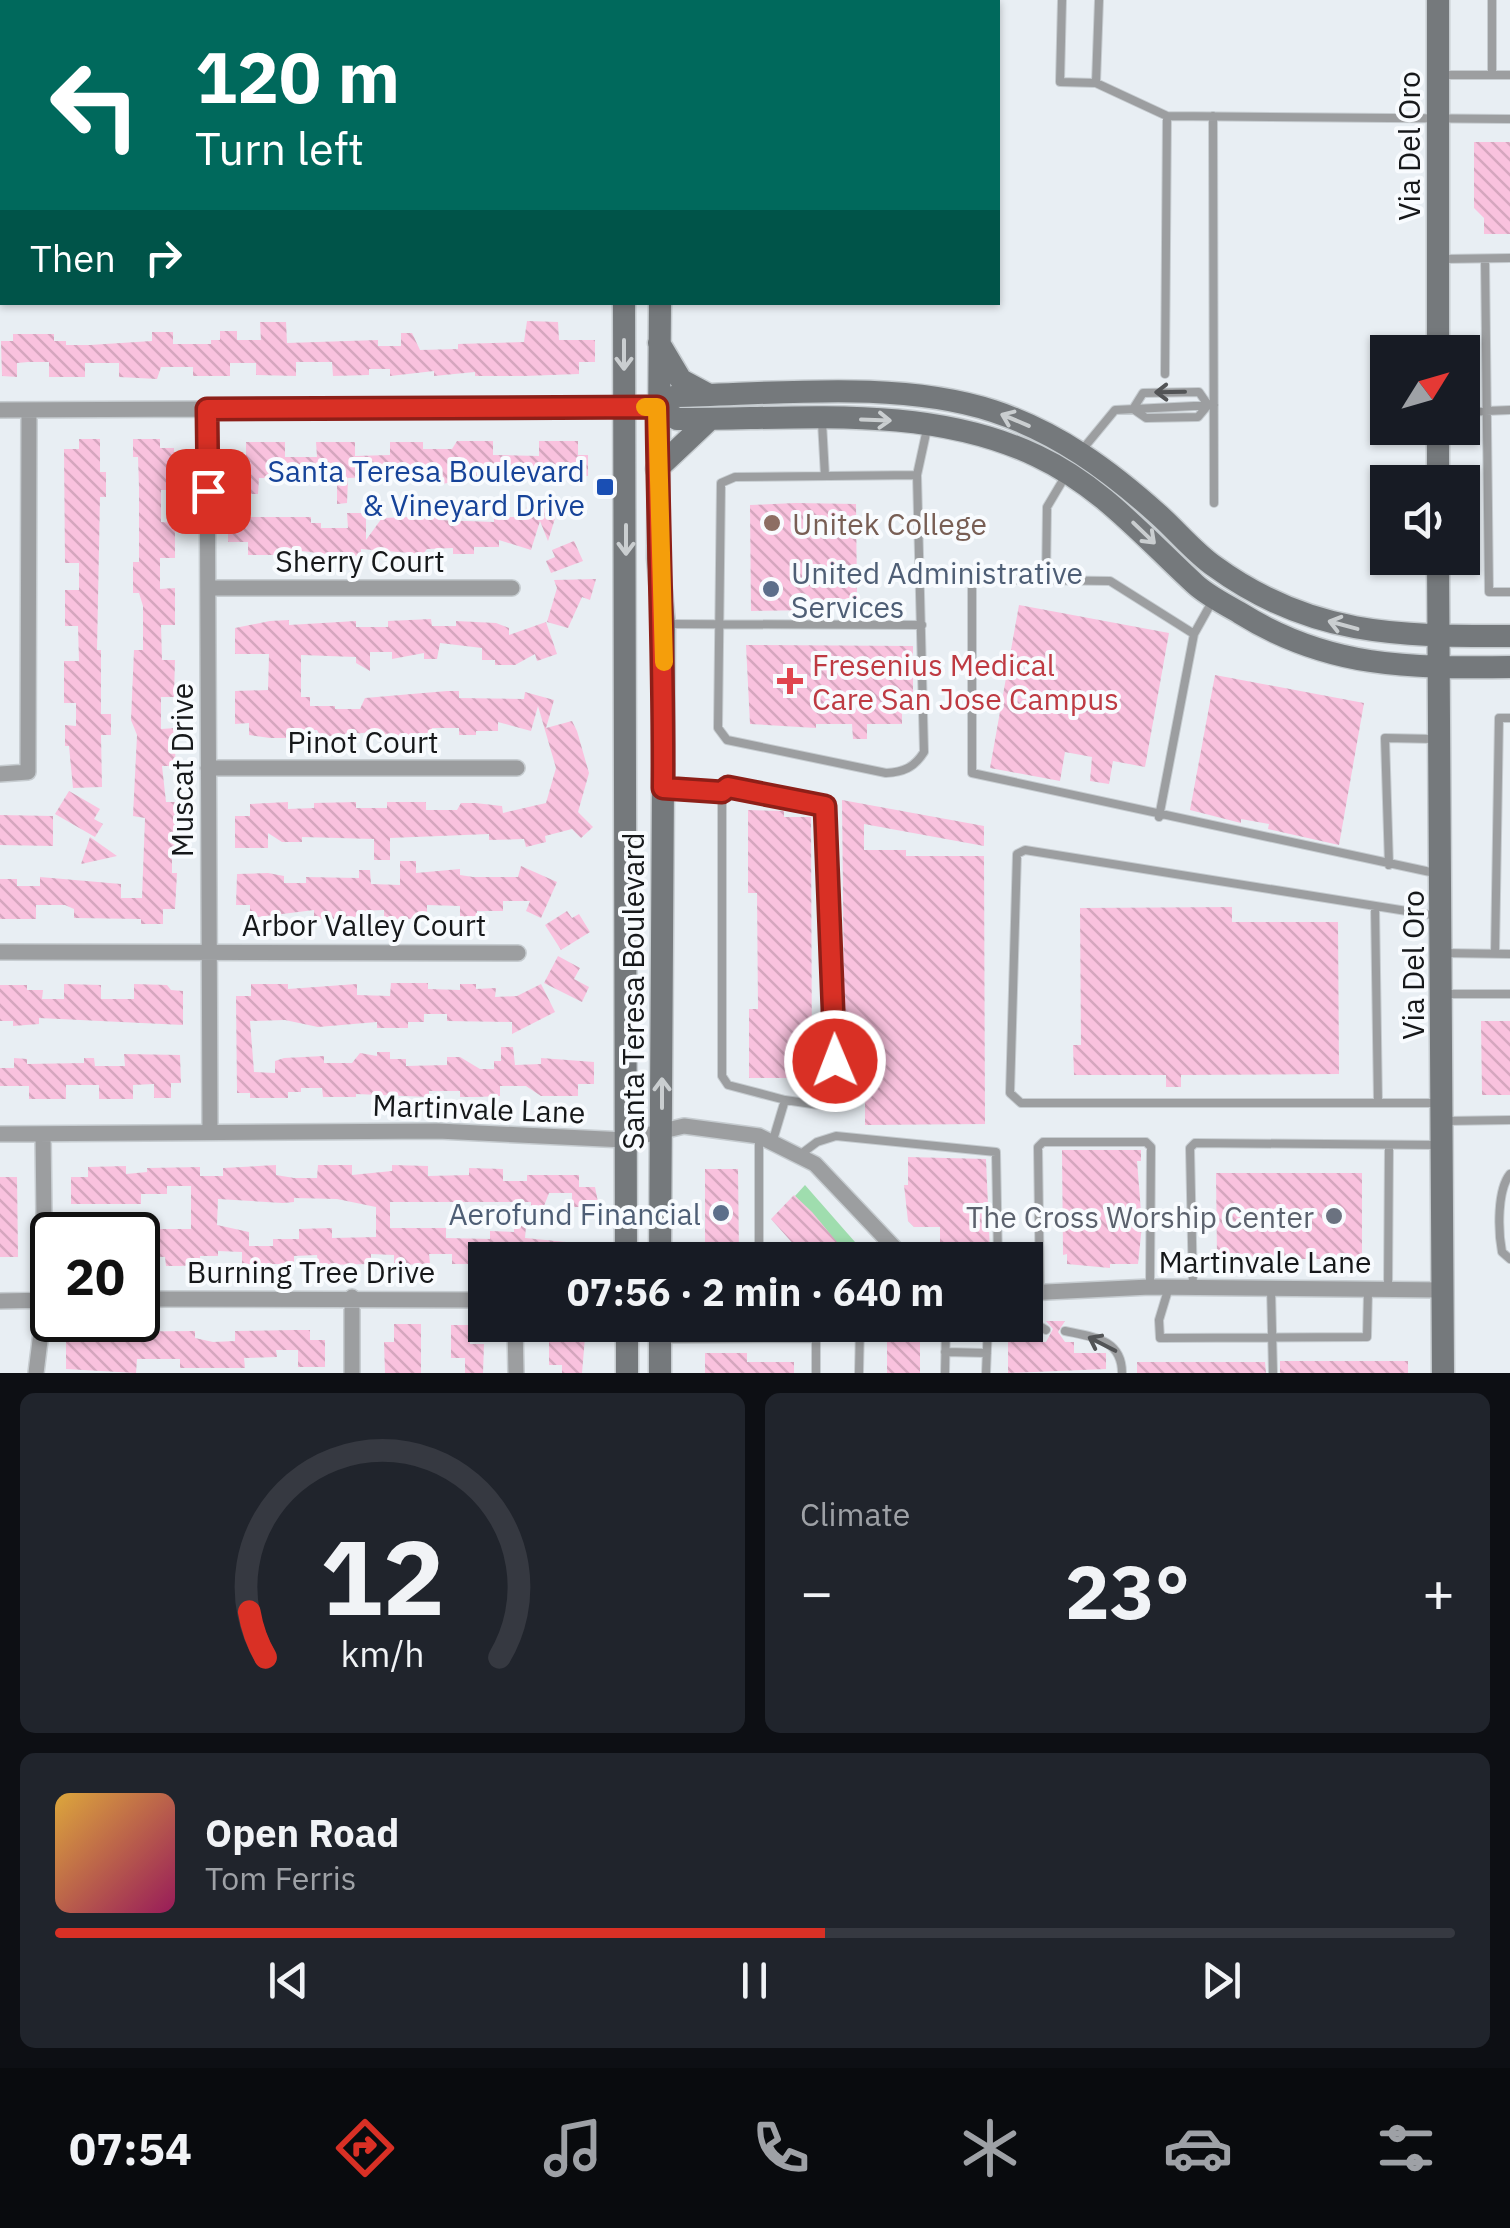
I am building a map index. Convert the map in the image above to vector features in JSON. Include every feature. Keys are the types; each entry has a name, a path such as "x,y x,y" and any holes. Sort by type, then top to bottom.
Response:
{"main road":[{"name":"Via Del Oro","path":"1438,0 1438,335"},
{"name":"Santa Teresa Boulevard","path":"624,305 626,1242"},
{"name":"Santa Teresa Boulevard","path":"660,305 656,338 657,469 664,624 660,1242"},
{"path":"656,338 681,380 710,407"},
{"path":"657,469 710,407 904,393 992,410 1080,452 1214,566 1287,610 1376,634 1510,636"},
{"path":"625,407 657,407 676,396 710,407 927,425 984,434 1068,472 1105,498 1198,588 1274,634 1312,650 1374,664 1510,667"},
{"name":"Via Del Oro","path":"1438,575 1444,1373"},
{"path":"627,1342 627,1373"},
{"path":"660,1342 660,1373"}],"street":[{"path":"0,410 625,407"},
{"name":"Muscat Drive","path":"207,409 210,1132"},
{"path":"0,774 28,772 29,411"},
{"name":"Sherry Court","path":"208,588 512,588"},
{"name":"Pinot Court","path":"208,768 517,768"},
{"name":"Arbor Valley Court","path":"0,952 518,953"},
{"name":"Martinvale Lane","path":"0,1134 438,1131 625,1140 684,1126 766,1138 801,1154 888,1242"},
{"path":"44,1134 46,1212"},
{"name":"Martinvale Lane","path":"1043,1293 1150,1287 1444,1290"},
{"path":"352,1296 352,1373"},
{"name":"Burning Tree Drive","path":"160,1299 352,1296 468,1299"},
{"path":"0,1300 30,1300"},
{"path":"36,1373 41,1342"},
{"path":"515,1342 516,1373"}],"lane":[{"path":"1062,0 1060,82 1096,83 1167,116 1510,118"},
{"path":"1096,83 1099,0"},
{"path":"1492,0 1492,76"},
{"path":"1438,75 1510,75"},
{"path":"1165,374 1167,116"},
{"path":"1213,116 1214,503"},
{"path":"1486,258 1490,592 1510,592"},
{"path":"1438,259 1510,258"},
{"path":"1133,409 1143,392 1199,392 1211,405"},
{"path":"1046,580 1047,507 1080,452 1114,410 1133,409 1146,418 1198,418 1211,405"},
{"path":"1480,411 1510,410"},
{"path":"822,418 825,476"},
{"path":"917,475 735,476 721,483 716,624 722,735 735,743 886,773 904,772 924,752 917,475 927,425"},
{"path":"1194,634 1110,581 972,580 972,774 1159,817 1442,874"},
{"path":"1159,817 1194,634 1214,598"},
{"path":"664,624 922,625"},
{"path":"1496,954 1499,718 1510,718"},
{"path":"1389,865 1386,738 1441,739"},
{"path":"663,788 722,792 728,787 825,806 829,814 836,1096 826,1106 728,1085 722,1076 722,792"},
{"path":"1442,917 1025,850 1017,854 1010,1093 1020,1103 1378,1103 1510,1120"},
{"path":"1375,906 1378,1103"},
{"path":"1442,953 1510,954"},
{"path":"1442,994 1510,994"},
{"path":"760,1242 766,1138 786,1100"},
{"path":"801,1154 816,1142 836,1136 996,1152 998,1242"},
{"path":"1033,1242 1038,1147 1044,1142 1146,1142 1151,1148 1150,1287"},
{"path":"1194,1288 1190,1148 1195,1143 1443,1145"},
{"path":"1388,1290 1389,1144"},
{"path":"1510,1174 1501,1191 1507,1214 1499,1236 1502,1252 1510,1259"},
{"path":"1169,1288 1159,1320 1160,1338 1367,1338 1368,1290"},
{"path":"1271,1288 1273,1373"},
{"path":"1065,1330 1104,1340 1115,1348 1122,1373"},
{"path":"816,1342 816,1373"},
{"path":"860,1342 860,1373"},
{"path":"945,1342 945,1373"},
{"path":"986,1373 987,1342"},
{"path":"945,1352 987,1354"}],"green space":[{"path":"805,1185 855,1242 836,1242 795,1196"}],"building":[{"path":"1474,142 1510,142 1510,234 1484,234 1484,218 1474,208"},
{"path":"527,321 558,322 559,340 595,340 595,362 579,362 579,374 524,376 475,376 475,372 434,376 434,371 390,376 390,369 369,369 369,375 333,376 332,362 296,362 296,376 256,375 256,363 230,363 230,376 193,376 193,367 161,367 157,379 119,377 119,363 85,363 85,377 49,377 49,362 28,362 17,363 17,377 2,376 1,341 13,341 13,334 54,334 54,341 66,341 66,345 90,345 152,341 152,332 173,332 173,344 211,344 211,340 220,340 220,331 237,331 237,340 261,340 260,322 286,322 287,343 378,340 378,346 401,346 401,333 412,333 420,350 458,349 458,344 524,342"},
{"path":"79,439 100,439 100,472 106,472 106,497 100,497 97,650 101,650 101,714 111,714 111,735 101,735 102,787 73,788 65,725 76,726 76,703 64,703 64,661 79,661 78,626 65,626 65,590 79,590 79,563 65,563 64,449 79,449"},
{"path":"133,439 160,439 160,448 174,448 175,490 161,490 161,522 175,523 175,558 160,558 160,589 175,588 175,625 161,625 162,660 175,660 174,697 161,697 161,729 176,728 175,766 162,766 166,802 177,802 177,851 172,851 172,873 177,873 175,909 163,909 163,924 141,924 141,919 74,918 74,909 65,905 36,905 36,919 0,919 0,879 17,879 17,886 40,886 40,877 121,884 121,898 142,898 145,818 133,816 137,735 131,720 134,650 143,650 143,606 139,593 133,593 133,562 139,562 139,487"},
{"path":"457,441 493,441 493,455 539,456 539,441 578,441 578,455 588,455 588,476 509,476 509,481 496,482 496,477 461,477 461,481 441,484 417,484 417,476 409,474 388,474 388,484 374,484 374,477 348,478 347,503 337,504 337,478 259,478 258,494 235,494 235,483 226,483 226,458 246,457 246,442 285,442 285,457 317,457 316,442 355,442 355,456 390,455 390,442 423,442 423,449 452,449"},
{"path":"528,503 557,512 548,541 540,521 531,550 499,540 499,547 474,547 474,554 453,554 453,548 427,549 423,554 361,549 361,556 340,556 287,549 287,555 248,555 248,542 228,542 228,517 311,517 311,523 321,523 321,528 348,528 347,513 366,513 366,540 382,518 438,516 438,520 494,522 494,517 524,517"},
{"path":"856,504 857,599 827,599 827,610 751,611 750,505"},
{"path":"574,541 583,561 551,573 546,561 555,557 552,550"},
{"path":"596,579 590,600 582,597 568,628 547,622 557,588 554,580"},
{"path":"1019,605 1169,633 1145,767 1113,761 1109,784 1090,781 1092,757 1065,752 1060,781 990,768"},
{"path":"431,619 432,626 456,626 456,621 496,623 509,628 509,635 546,622 557,654 537,661 535,654 515,665 495,665 495,660 482,660 482,648 440,643 437,659 424,659 424,653 392,659 392,652 370,652 370,671 356,663 356,657 301,655 301,697 310,697 310,706 335,709 360,709 365,698 447,691 459,691 459,698 524,699 525,692 554,700 546,728 572,721 577,731 589,773 578,812 593,827 581,838 572,829 545,836 546,842 526,847 524,839 489,840 489,834 390,838 390,860 374,860 374,839 302,837 302,842 282,842 268,833 268,848 235,848 235,816 250,816 250,804 288,802 288,809 314,808 314,803 356,802 356,808 387,808 387,802 426,802 426,810 457,810 461,803 475,803 502,806 503,813 546,803 556,768 538,706 531,731 498,722 498,731 476,731 476,735 459,735 459,728 432,728 432,737 383,737 383,731 321,737 317,730 292,731 292,738 270,738 249,735 249,723 235,724 235,691 268,690 269,654 235,654 235,628 289,620 289,625 356,621 356,627 388,627 388,621"},
{"path":"746,645 913,646 913,709 902,708 902,724 867,724 867,739 853,739 852,724 816,724 816,728 750,724"},
{"path":"1215,675 1364,703 1339,845 1268,829 1269,824 1241,819 1241,823 1190,810"},
{"path":"69,791 100,809 94,819 103,824 95,837 55,814"},
{"path":"842,800 984,826 984,846 864,824 864,850 906,850 906,856 984,856 985,1124 865,1125 865,1087 845,1087"},
{"path":"748,810 811,817 812,1078 749,1078 749,1009 758,1009 757,893 748,893"},
{"path":"0,815 53,816 53,846 0,845"},
{"path":"90,837 117,856 81,864"},
{"path":"400,861 416,861 416,873 460,869 460,875 473,877 518,877 521,866 557,882 541,918 526,911 530,901 503,901 503,911 477,911 477,917 460,917 460,906 427,905 427,918 405,919 384,919 384,910 359,911 355,917 336,919 314,919 314,910 250,918 250,905 236,905 237,874 268,873 284,876 284,883 306,883 306,877 359,878 359,870 370,870 371,884 400,885"},
{"path":"1232,907 1232,922 1338,922 1339,1074 1181,1075 1181,1087 1166,1087 1166,1075 1074,1075 1073,1045 1081,1045 1080,908"},
{"path":"567,911 572,918 579,914 590,932 561,950 545,925"},
{"path":"558,956 580,968 574,979 589,987 582,1002 544,983"},
{"path":"391,983 428,983 428,989 460,990 460,984 476,984 476,989 496,988 495,997 517,996 541,984 555,1012 512,1034 512,1022 447,1021 447,1014 424,1014 424,1022 408,1022 408,1028 377,1028 377,1022 318,1027 285,1020 250,1021 254,1072 275,1073 275,1061 284,1058 324,1056 324,1063 352,1063 360,1053 377,1056 377,1052 390,1052 390,1059 406,1059 406,1066 447,1065 447,1057 460,1057 480,1069 494,1069 494,1061 501,1061 501,1047 513,1047 515,1065 541,1064 541,1058 594,1062 594,1084 578,1084 578,1096 541,1096 526,1086 500,1086 500,1096 477,1097 460,1097 460,1091 429,1091 429,1097 323,1097 322,1088 301,1088 301,1092 288,1092 288,1098 250,1098 250,1093 237,1093 236,996 251,996 251,984 288,984 288,989 357,984 357,995 390,996"},
{"path":"64,984 101,985 101,999 134,999 134,984 167,985 171,990 183,991 183,1025 39,1018 39,1024 13,1026 13,1021 0,1021 0,985 27,985 27,990 43,990 42,999 64,999"},
{"path":"1481,1021 1510,1021 1510,1095 1482,1095"},
{"path":"124,1054 180,1055 181,1083 171,1083 171,1098 154,1098 154,1084 133,1085 133,1099 99,1099 99,1085 66,1085 66,1099 29,1099 29,1086 0,1086 0,1068 14,1068 14,1058 27,1059 27,1064 84,1063 84,1058 94,1058 95,1066 125,1066"},
{"path":"1062,1150 1141,1150 1141,1161 1137,1161 1142,1225 1138,1264 1110,1264 1110,1268 1067,1264 1067,1254 1063,1255"},
{"path":"908,1157 986,1159 990,1242 940,1242 940,1227 914,1227 908,1221 904,1185 908,1185"},
{"path":"276,1165 276,1175 294,1178 317,1178 318,1165 352,1165 352,1175 392,1171 392,1165 428,1166 428,1176 469,1175 469,1168 503,1169 503,1181 527,1181 527,1175 579,1175 579,1187 595,1187 599,1207 572,1207 572,1193 549,1193 544,1206 531,1206 531,1202 390,1202 390,1228 446,1228 446,1238 490,1239 490,1231 514,1232 514,1226 526,1226 525,1238 566,1242 468,1242 468,1264 452,1264 452,1254 429,1254 430,1264 394,1265 394,1255 371,1254 371,1264 318,1265 317,1255 294,1256 294,1262 285,1264 242,1264 242,1252 218,1251 218,1256 200,1256 200,1265 166,1266 165,1257 160,1257 160,1229 191,1229 191,1186 167,1186 167,1194 141,1194 141,1204 71,1204 71,1177 88,1177 88,1167 126,1166 126,1174 147,1172 147,1168 200,1167 200,1176 223,1176 223,1168","holes":["294,1198 337,1199 376,1207 376,1237 332,1238 332,1228 299,1229 299,1239 273,1239 273,1246 249,1246 249,1232 217,1225 218,1199 283,1203 294,1202"]},
{"name":"Aerofund Financial","path":"705,1169 738,1169 739,1242 705,1242"},
{"path":"1216,1173 1362,1173 1362,1259 1217,1259"},
{"path":"0,1177 17,1177 18,1257 0,1257"},
{"path":"794,1195 837,1242 792,1242 771,1219"},
{"path":"1046,1321 1065,1321 1058,1332 1065,1342 1074,1342 1074,1353 1106,1353 1106,1369 1008,1373 1008,1342 1046,1342 1053,1329"},
{"path":"394,1324 421,1324 421,1373 385,1373 384,1342 394,1342"},
{"path":"451,1325 468,1325 468,1342 484,1344 483,1373 465,1373 465,1358 451,1358"},
{"path":"310,1330 310,1340 325,1340 325,1367 298,1367 298,1350 276,1350 277,1357 244,1358 245,1368 180,1368 180,1359 137,1359 136,1373 66,1369 66,1342 160,1342 160,1331 195,1331 195,1338 235,1341 235,1331"},
{"path":"549,1342 585,1342 582,1373 562,1373 562,1365 549,1365"},
{"path":"887,1342 920,1342 920,1373 887,1373"},
{"path":"705,1353 747,1353 747,1362 794,1362 794,1373 705,1373"},
{"path":"1280,1361 1408,1361 1408,1373 1280,1373"},
{"path":"1137,1362 1265,1362 1266,1373 1137,1373"}],"slow traffic":[{"path":"645,407 657,407 658,558 664,662"}],"place":[{"name":"Santa Teresa Boulevard & Vineyard Drive","path":"605,487"},
{"name":"Unitek College","path":"772,523"},
{"name":"United Administrative Services","path":"771,589"},
{"name":"Fresenius Medical Care San Jose Campus","path":"790,681"},
{"name":"Aerofund Financial","path":"721,1213"},
{"name":"The Cross Worship Center","path":"1334,1216"}],"route":[{"path":"208,491 207,409 657,407 658,558 664,624 663,788 722,792 728,787 825,806 829,814 835,1061"}]}
